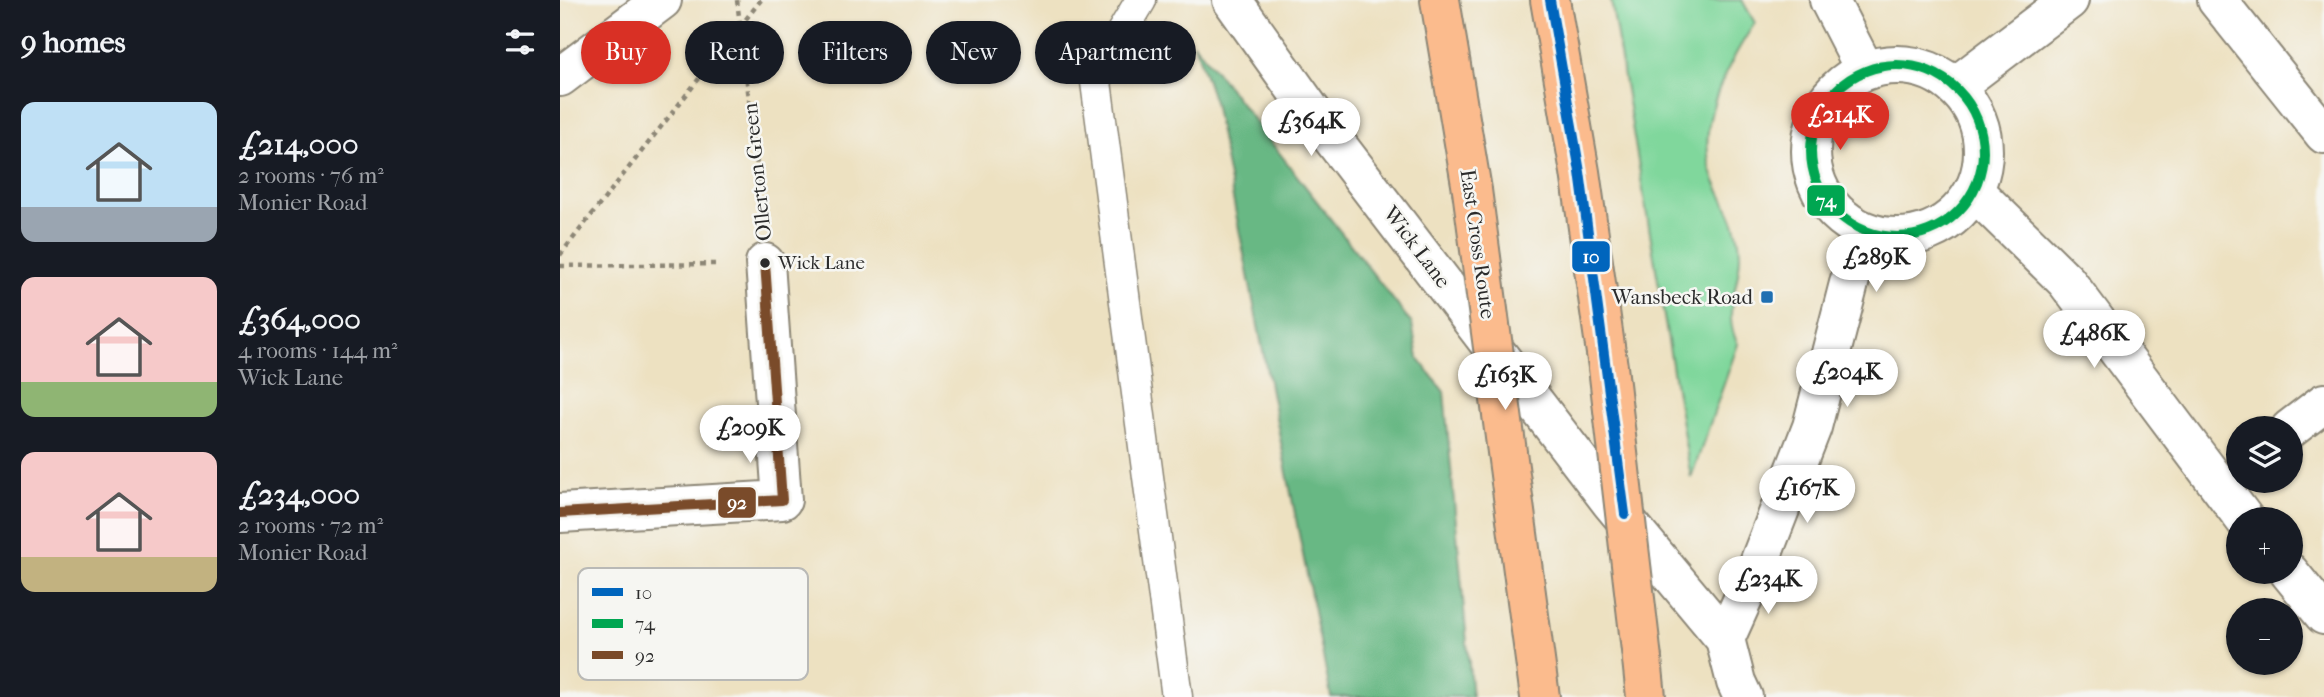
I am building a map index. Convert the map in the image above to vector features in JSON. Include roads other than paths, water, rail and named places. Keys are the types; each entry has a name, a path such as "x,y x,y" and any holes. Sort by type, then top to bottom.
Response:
{"highway":[{"name":"East Cross Route","path":"1440,0 1472,190 1540,697"},
{"path":"1550,0 1580,172 1608,367 1646,697"}],"street":[{"path":"560,76 662,0"},
{"name":"Wick Lane","path":"1232,0 1309,108 1601,490 1725,639 1736,682 1743,697"},
{"path":"1829,0 1865,70"},
{"path":"1957,85 2069,0"},
{"path":"2217,0 2324,134"},
{"path":"1888,65 1913,65 1957,85 1982,132 1983,163 1974,191 1956,215 1916,236 1888,238 1862,233 1830,207 1815,181 1810,162 1811,133 1823,105 1837,88 1865,70 1888,65"},
{"path":"1974,191 2066,281 2235,507"},
{"path":"1725,639 1804,449 1862,233"},
{"name":"Ollerton Green","path":"560,513 782,500 765,263"},
{"path":"2303,419 2324,403"},
{"path":"2299,584 2324,615"}],"lane":[{"path":"1141,0 1096,82 1177,697"}],"place":[{"name":"Wick Lane","path":"765,263"},
{"name":"Wansbeck Road","path":"1767,297"}]}
